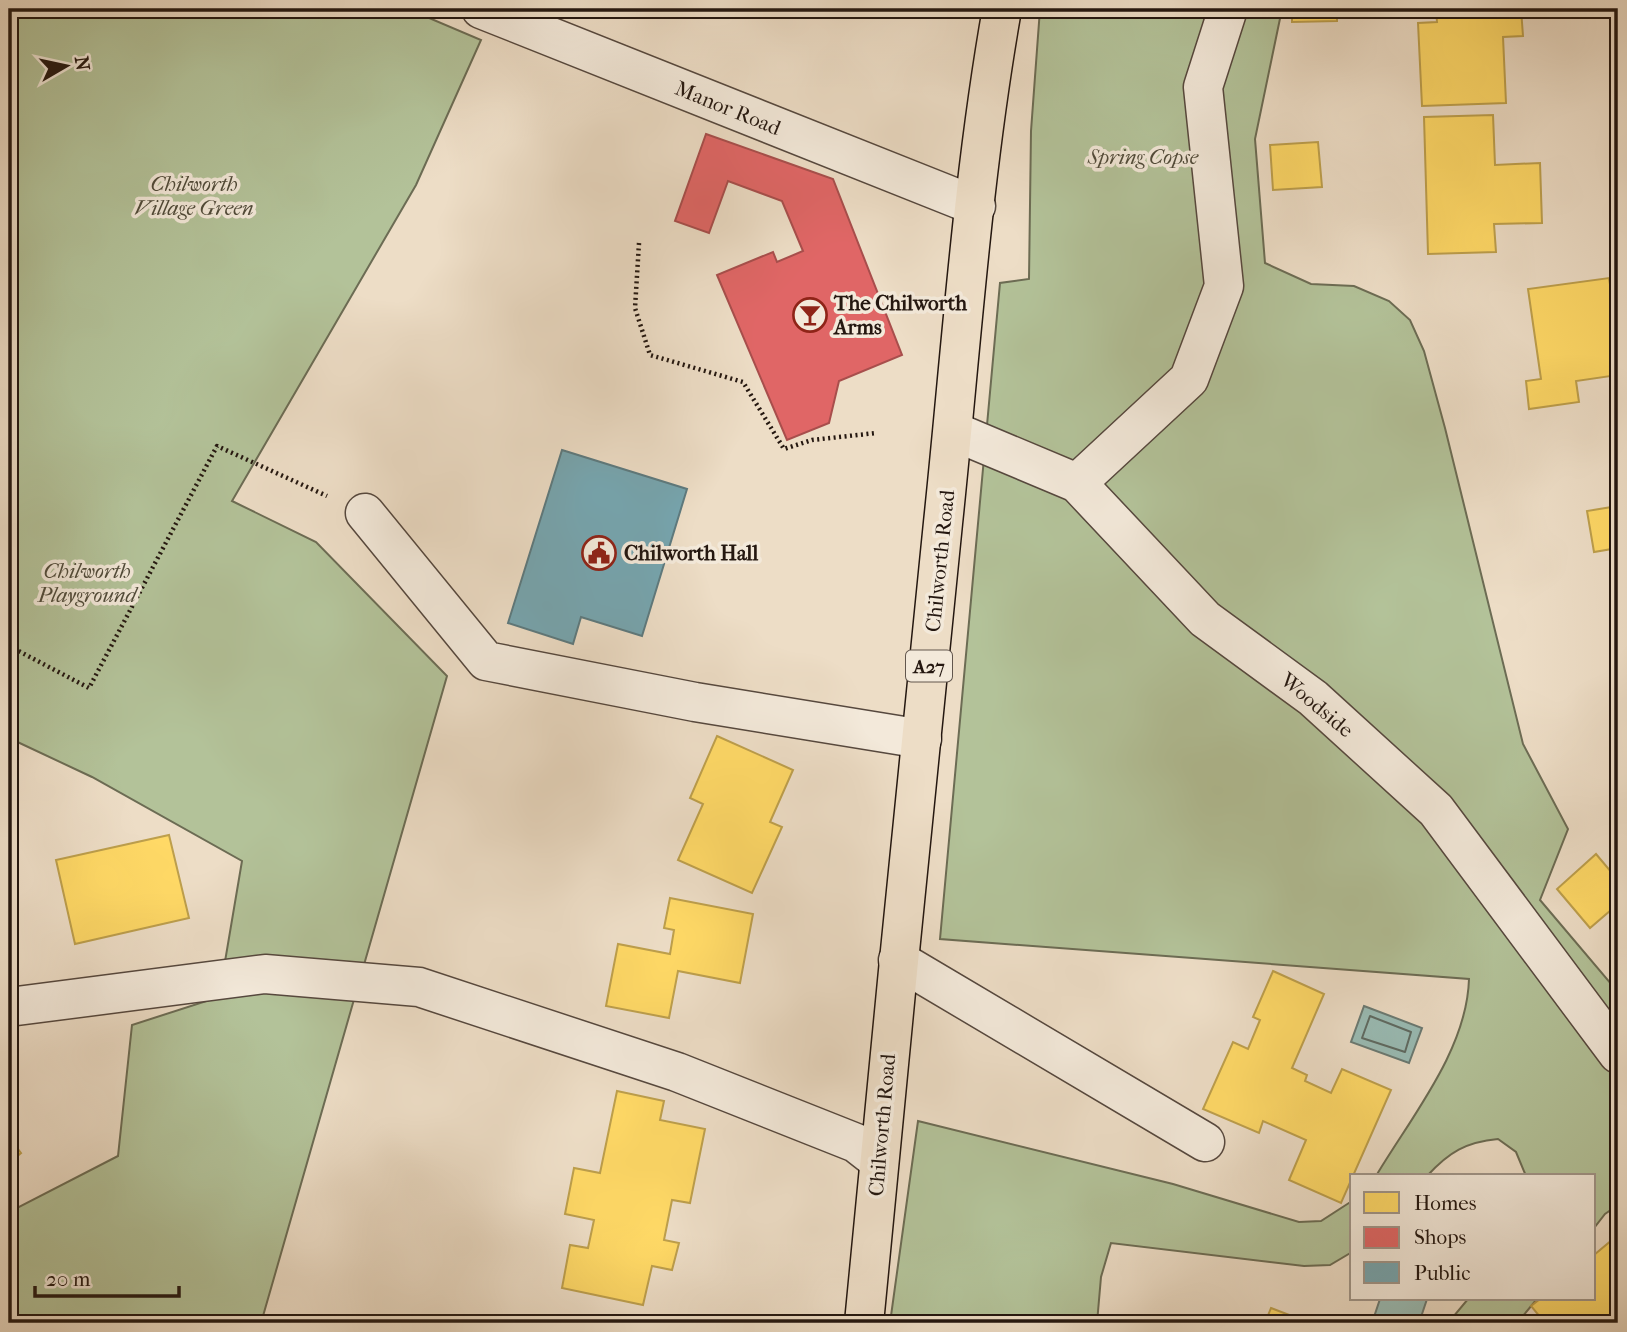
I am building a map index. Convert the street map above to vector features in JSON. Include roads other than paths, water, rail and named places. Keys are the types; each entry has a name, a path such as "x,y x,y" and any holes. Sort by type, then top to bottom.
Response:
{"main road":[{"name":"Chilworth Road","path":"864,1323 898,960 976,206 1002,9"}],"street":[{"name":"Manor Road","path":"481,9 976,206"},
{"path":"1077,483 1189,379 1224,286 1203,87 1227,9"},
{"name":"Woodside","path":"953,431 1077,483 1205,619 1313,698 1436,810 1618,1054"},
{"path":"365,513 486,661 695,702 922,739"},
{"path":"898,960 1206,1142"},
{"path":"9,1007 264,974 419,987 677,1072 856,1143 879,1161"}],"water":[{"path":"1364,1006 1422,1028 1409,1063 1351,1042"},
{"path":"1380,1300 1427,1300 1419,1323 1372,1323"}],"place":[{"name":"The Chilworth Arms","path":"810,315"},
{"name":"Chilworth Hall","path":"599,553"}],"park label":[{"name":"Spring Copse","path":"1143,157"},
{"name":"Chilworth Village Green","path":"194,196"},
{"name":"Chilworth Playground","path":"87,583"}]}
